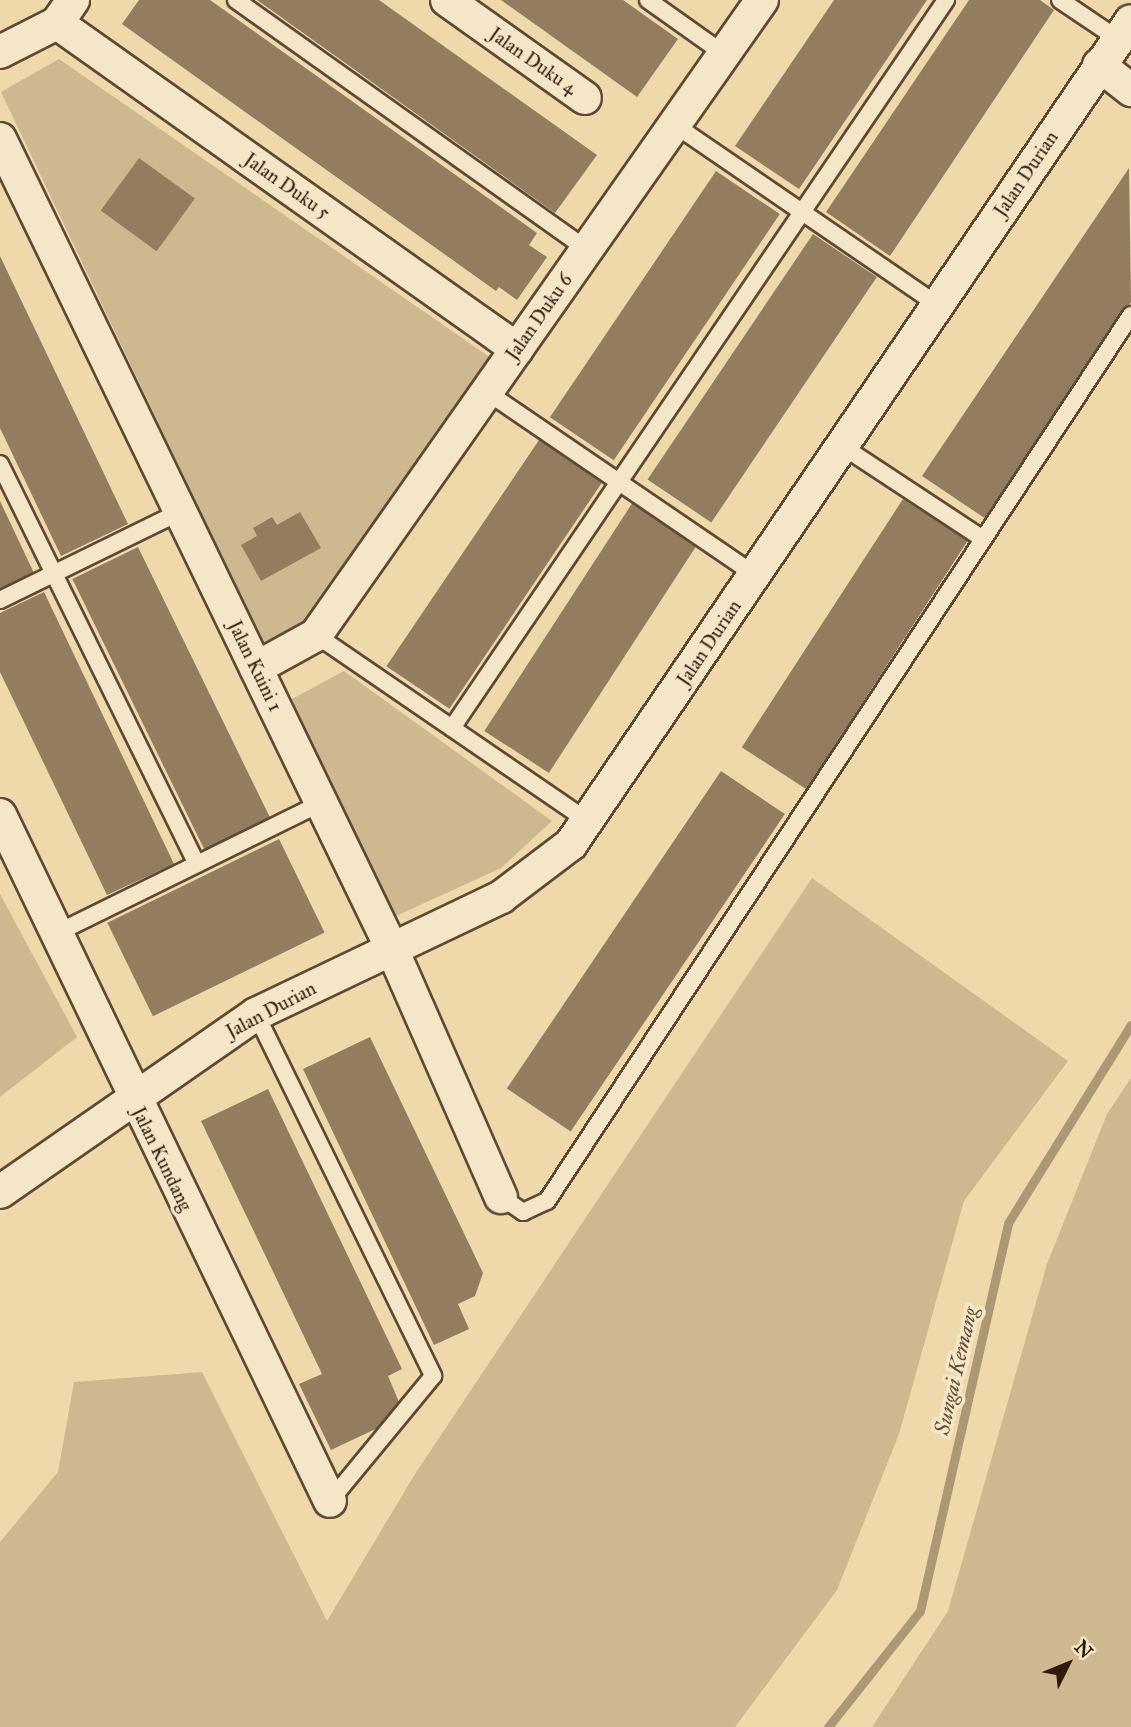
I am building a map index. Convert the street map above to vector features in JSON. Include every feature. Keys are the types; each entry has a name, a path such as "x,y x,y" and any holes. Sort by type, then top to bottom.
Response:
{"street":[{"name":"Jalan Duku 4","path":"447,0 585,98"},
{"name":"Jalan Duku 6","path":"316,635 762,0"},
{"path":"0,52 65,11"},
{"name":"Jalan Duku 5","path":"65,11 517,349"},
{"name":"Jalan Durian","path":"0,1192 131,1096 256,1014 501,897 571,844 1125,30"},
{"path":"1099,65 1131,90"},
{"name":"Jalan Kuini 1","path":"4,159 180,512 392,949 501,1197"},
{"path":"256,668 316,635"},
{"name":"Jalan Kundang","path":"0,815 131,1096 330,1502"}],"lane":[{"path":"236,0 587,249"},
{"path":"648,0 724,54"},
{"path":"452,727 946,0"},
{"path":"1060,0 1125,30"},
{"path":"675,125 938,305"},
{"path":"501,1197 523,1212 547,1200 1131,315"},
{"path":"487,392 755,575"},
{"path":"842,446 983,539"},
{"path":"0,464 197,864"},
{"path":"0,600 180,512"},
{"path":"316,635 588,821"},
{"path":"57,933 321,803"},
{"path":"256,1014 433,1376 330,1502"}],"shaded area":[{"path":"59,59 491,358 309,620 263,643 1,92"},
{"path":"344,671 552,821 501,868 394,917 290,700"},
{"path":"812,878 1068,1061 964,1201 899,1434 837,1590 735,1727 0,1727 0,1542 58,1472 74,1382 202,1372 327,1621 415,1474"},
{"path":"0,894 77,1037 0,1097"},
{"path":"1131,1078 1131,1727 872,1727 948,1611 1047,1264 1107,1114"}],"building":[{"path":"139,0 210,0 537,233 529,245 547,257 517,300 499,287 496,291 122,24"},
{"path":"257,0 379,0 597,155 555,213"},
{"path":"501,0 623,0 678,39 637,97"},
{"path":"834,0 927,0 799,189 735,146"},
{"path":"969,0 1040,0 1054,10 890,256 826,212"},
{"path":"139,158 195,199 157,251 101,211"},
{"path":"1129,168 1131,302 986,519 922,476"},
{"path":"716,171 780,214 614,460 550,417"},
{"path":"813,234 877,277 711,522 647,479"},
{"path":"0,256 128,524 61,556 0,428"},
{"path":"539,440 602,482 449,709 386,666"},
{"path":"903,499 968,541 806,789 742,747"},
{"path":"0,501 34,573 0,589"},
{"path":"633,502 698,544 549,773 484,731"},
{"path":"300,512 321,548 261,581 241,545 257,536 253,528 272,517 277,525"},
{"path":"138,547 270,818 204,850 72,579"},
{"path":"44,592 174,864 107,895 0,672 0,613"},
{"path":"721,771 785,814 571,1132 507,1089"},
{"path":"279,839 325,932 153,1016 107,923"},
{"path":"370,1037 483,1273 475,1296 458,1304 469,1329 434,1345 303,1069"},
{"path":"268,1089 402,1369 388,1376 399,1402 384,1425 331,1450 299,1384 322,1374 201,1121"}],"waterway":[{"name":"Sungai Kemang","path":"828,1727 920,1611 1008,1223 1131,1025"}]}
